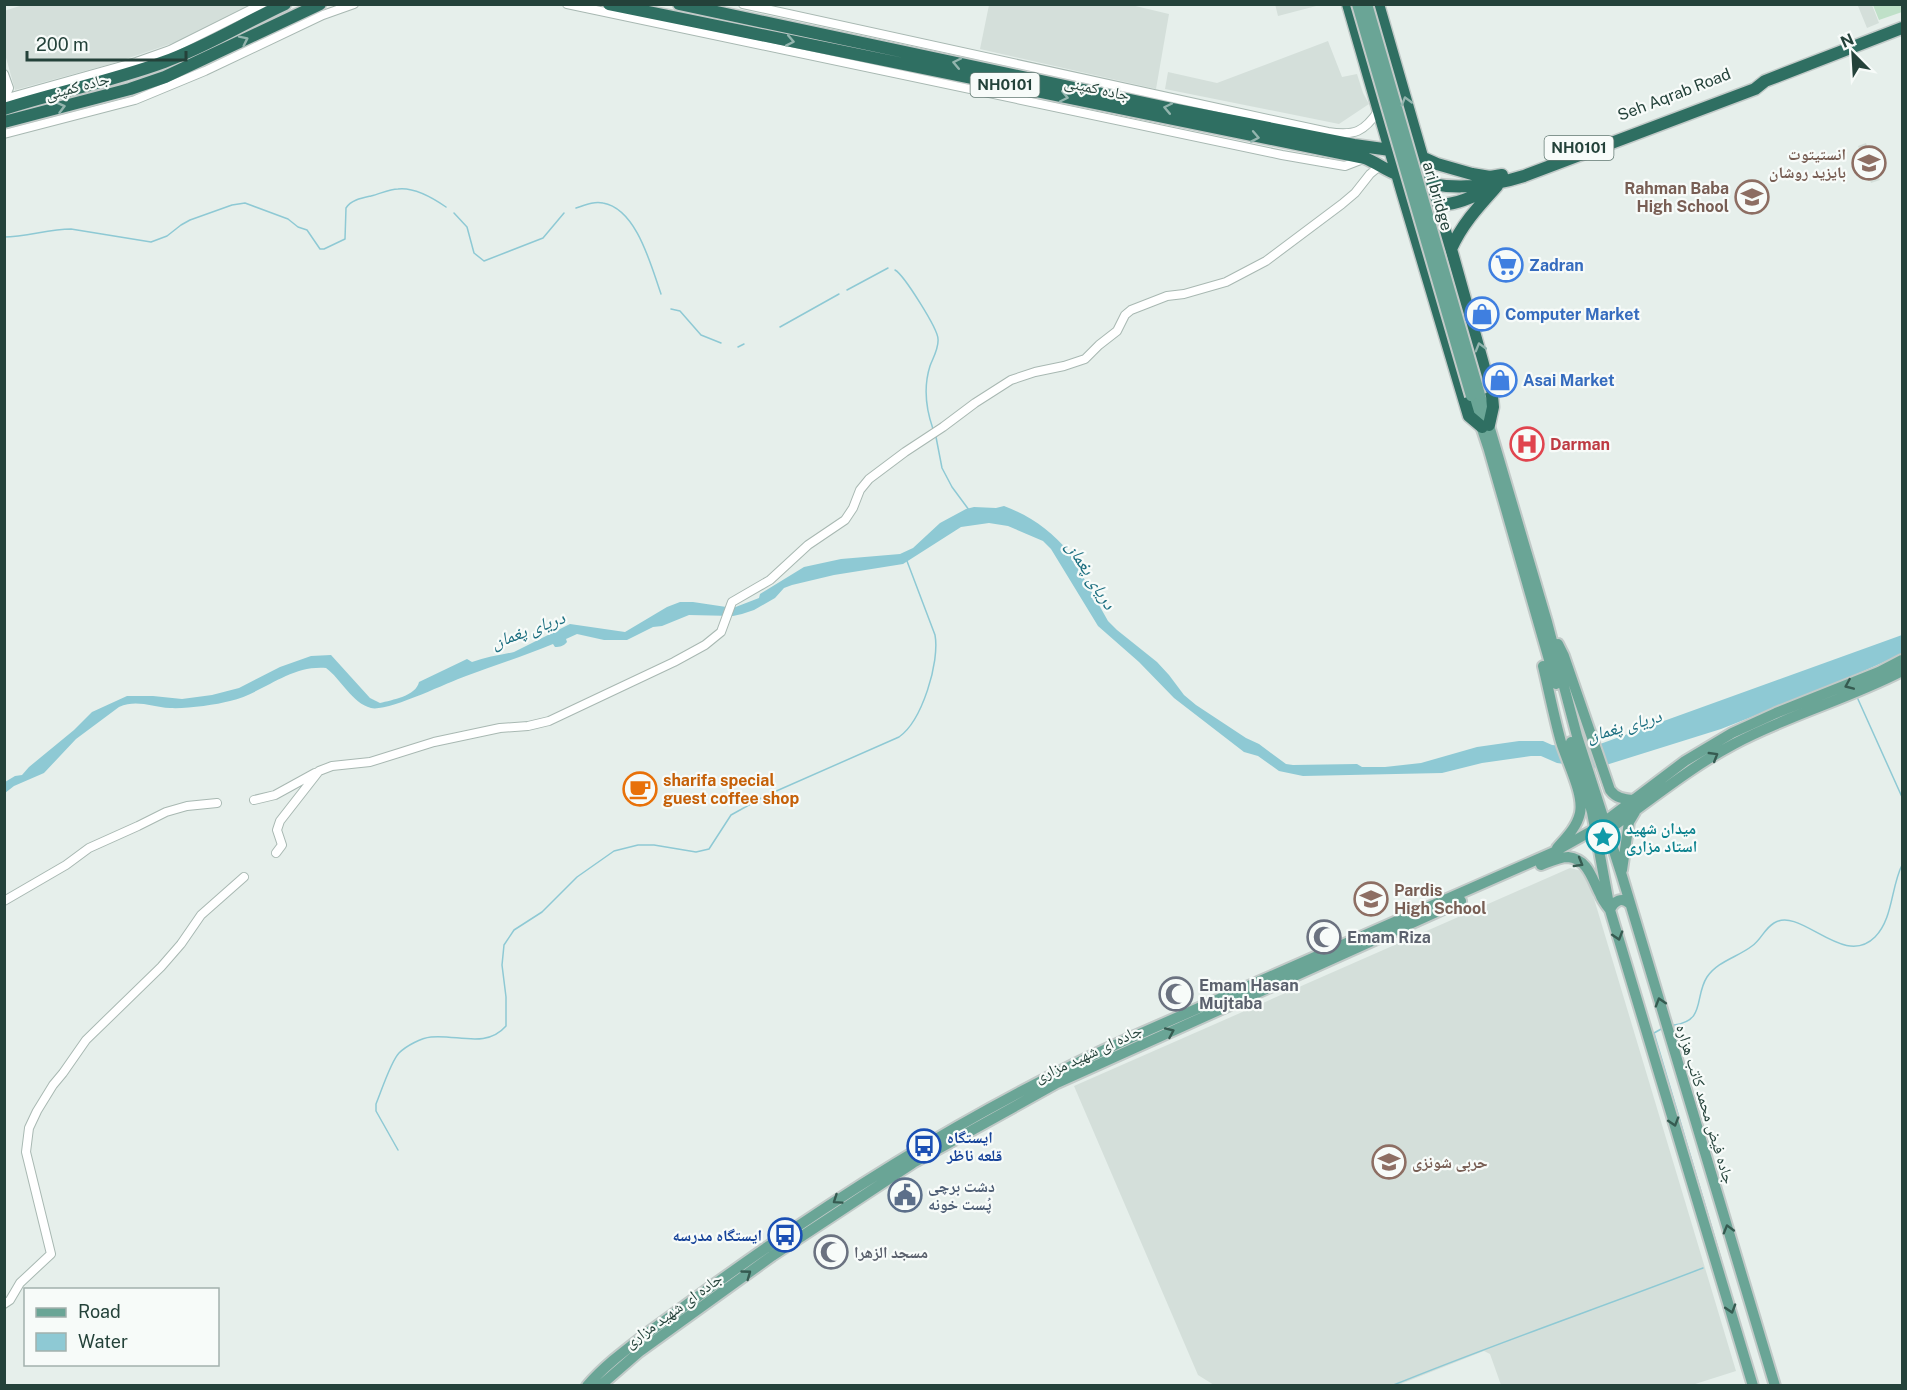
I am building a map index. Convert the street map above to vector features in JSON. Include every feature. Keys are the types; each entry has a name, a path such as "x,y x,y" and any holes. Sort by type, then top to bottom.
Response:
{"highway":[{"name":"جاده کمپنی","path":"8,108 167,62 285,4"},
{"name":"جاده کمپنی","path":"8,108 130,89 165,77 320,4"},
{"name":"جاده کمپنی","path":"679,4 1168,108 1390,150"},
{"path":"1348,4 1402,195 1469,416 1486,426 1493,408 1492,396 1378,4"},
{"name":"جاده کمپنی","path":"616,8 1365,159 1398,175"},
{"name":"Seh Aqrab Road","path":"1390,150 1423,157 1446,167 1472,174 1500,176 1753,82 1765,81 1902,28"},
{"name":"Seh Aqrab Road","path":"1430,183 1469,186 1500,185 1755,89 1765,81"},
{"name":"NH0101","path":"1398,175 1430,183"},
{"path":"1451,249 1472,213 1500,185"},
{"name":"NH0101","path":"1402,195 1436,205 1460,201 1500,185"}],"main road":[{"path":"1358,4 1520,546 1547,622 1564,656 1610,790 1619,798 1636,804"},
{"name":"ari bridge","path":"1367,4 1476,396"},
{"path":"1520,546 1530,598 1569,738 1601,830"},
{"path":"1547,622 1569,738"},
{"path":"1622,876 1625,838 1636,804 1685,761 1732,733 1902,660"},
{"path":"1636,804 1735,743 1875,685 1902,671"},
{"path":"1580,774 1600,811 1610,910 1753,1386"},
{"path":"1554,852 1568,836 1580,812 1578,794 1580,774"},
{"path":"1600,811 1610,790"},
{"name":"جاده ای شهید مزاری","path":"587,1386 599,1372 632,1344 749,1259 909,1154 1005,1100 1128,1039 1601,830 1636,804"},
{"name":"جاده فیض محمد کاتب هزاره","path":"1601,830 1622,876 1775,1386"},
{"name":"جاده ای شهید مزاری","path":"600,1386 639,1352 772,1256 854,1201 913,1163 1057,1083 1558,859 1568,857 1581,861 1588,868 1601,897 1610,910"},
{"path":"1610,910 1618,900 1625,900 1630,904"},
{"path":"1742,1346 1750,1349 1755,1347 1760,1338"}],"street":[{"path":"8,108 153,56 262,4"},
{"path":"8,108 135,100 205,71 323,15 354,4"},
{"path":"567,4 616,8"},
{"path":"743,4 1328,132 1342,134 1362,130 1379,110"},
{"path":"4,74 9,88 4,134"},
{"path":"254,800 275,795 332,766 370,762 434,742 500,728 528,726 549,720 692,653 721,632 732,602 758,589 808,545 845,520 860,490 869,479 905,452 1011,380 1085,360 1117,331 1125,315 1131,310 1167,296 1184,294 1226,282 1266,261 1342,204 1381,165"},
{"path":"276,853 282,845 277,830 280,821 319,771"},
{"path":"4,901 66,865 89,848 166,812 187,806 217,803"},
{"path":"4,1304 10,1300 20,1283 51,1254 27,1152 29,1128 37,1111 86,1040 161,967 181,944 201,915 244,877"}],"shaded area":[{"path":"26,4 253,5 179,41 114,63 15,90 5,54 4,11"},
{"path":"1127,4 1169,14 1156,89 980,49 989,5"},
{"path":"1275,4 1320,4 1320,5 1278,16"},
{"path":"1872,5 1879,23 1867,28 1858,6"},
{"path":"1328,41 1342,77 1357,74 1369,104 1339,124 1165,89 1168,72 1217,83"},
{"name":"انستیتوت بایزید روشان","path":"1866,143 1880,180 1871,183 1858,146"},
{"name":"Darman","path":"1537,434 1541,446 1518,455 1513,443"},
{"name":"حربی شونزی","path":"1570,868 1582,871 1589,882 1736,1371 1692,1385 1501,1385 1490,1354 1484,1351 1398,1385 1214,1385 1198,1375 1074,1086"}],"green space":[{"path":"1873,5 1902,5 1902,12 1879,20"}],"water":[{"path":"1004,506 1032,519 1062,544 1069,552 1108,621 1157,662 1184,695 1286,764 1357,764 1362,767 1385,767 1421,763 1477,747 1519,741 1543,741 1552,745 1589,748 1902,635 1902,654 1830,686 1721,729 1593,768 1557,763 1541,756 1531,756 1482,763 1442,773 1303,776 1279,771 1258,756 1244,752 1174,698 1139,662 1098,626 1051,549 1043,541 1008,526 989,523 961,527 903,564 834,575 792,585 784,588 775,598 742,614 733,616 689,615 662,626 653,627 627,640 604,640 577,634 566,639 567,642 562,646 555,647 553,644 390,706 371,708 364,705 352,696 326,668 300,671 242,697 216,704 176,708 126,705 119,707 76,739 44,773 14,786 5,793 5,782 22,775 92,712 127,696 182,699 212,695 239,688 280,667 311,656 331,655 370,698 380,703 409,694 419,682 467,659 472,662 514,652 570,624 625,632 667,607 680,602 733,608 759,598 760,594 804,567 841,559 900,554 913,548 940,523 966,509"}],"waterway":[{"path":"4,237 71,229 151,242 167,236 190,220 232,205 245,203 288,219 298,227 307,230 320,249 324,249 345,239 346,208 357,200 391,190 404,189 423,194 446,207"},
{"path":"576,208 593,203 603,203 615,207 625,216 641,240 661,294"},
{"path":"454,213 467,227 474,253 484,261 543,238 564,213"},
{"path":"847,290 888,268"},
{"path":"895,270 906,281 937,333 937,349 930,366 926,390 927,406 933,429"},
{"path":"780,327 839,294"},
{"path":"671,309 680,311 701,335 721,343"},
{"path":"738,347 744,344"},
{"path":"936,437 942,468 952,487 969,510"},
{"path":"398,1150 376,1111 376,1104 396,1057 410,1045 427,1038 480,1039 490,1037 506,1026 506,997 502,965 504,945 514,930 542,912 577,877 614,851 638,845 654,845 696,852 709,849 731,815 765,796 899,737 907,729 915,718 928,690 936,646 935,635 907,561"},
{"path":"1857,697 1902,797"},
{"path":"1674,1025 1691,1019 1698,1007 1707,977 1722,963 1752,946 1774,923 1785,920 1797,923 1836,942 1850,946 1863,945 1875,937 1881,930 1889,912 1902,865"},
{"path":"1663,1028 1654,1033 1720,1259"},
{"path":"1391,1386 1703,1268"}],"place":[{"name":"انستیتوت بایزید روشان","path":"1869,163"},
{"name":"Rahman Baba High School","path":"1752,197"},
{"name":"Zadran","path":"1506,265"},
{"name":"Computer Market","path":"1482,314"},
{"name":"Asai Market","path":"1500,380"},
{"name":"Darman","path":"1527,444"},
{"name":"sharifa special guest coffee shop","path":"640,789"},
{"name":"میدان شهید استاد مزاری","path":"1603,837"},
{"name":"Pardis High School","path":"1371,899"},
{"name":"Emam Riza","path":"1324,937"},
{"name":"Emam Hasan Mujtaba","path":"1176,994"},
{"name":"ایستگاه قلعه ناظر","path":"924,1146"},
{"name":"حربی شونزی","path":"1389,1162"},
{"name":"دشت برچی پُست خونه","path":"905,1195"},
{"name":"ایستگاه مدرسه","path":"785,1235"},
{"name":"مسجد الزهرا","path":"831,1252"}],"water label":[{"name":"دریای پغمان","path":"1091,575"},
{"name":"دریای پغمان","path":"528,630"},
{"name":"دریای پغمان","path":"1624,726"}]}
